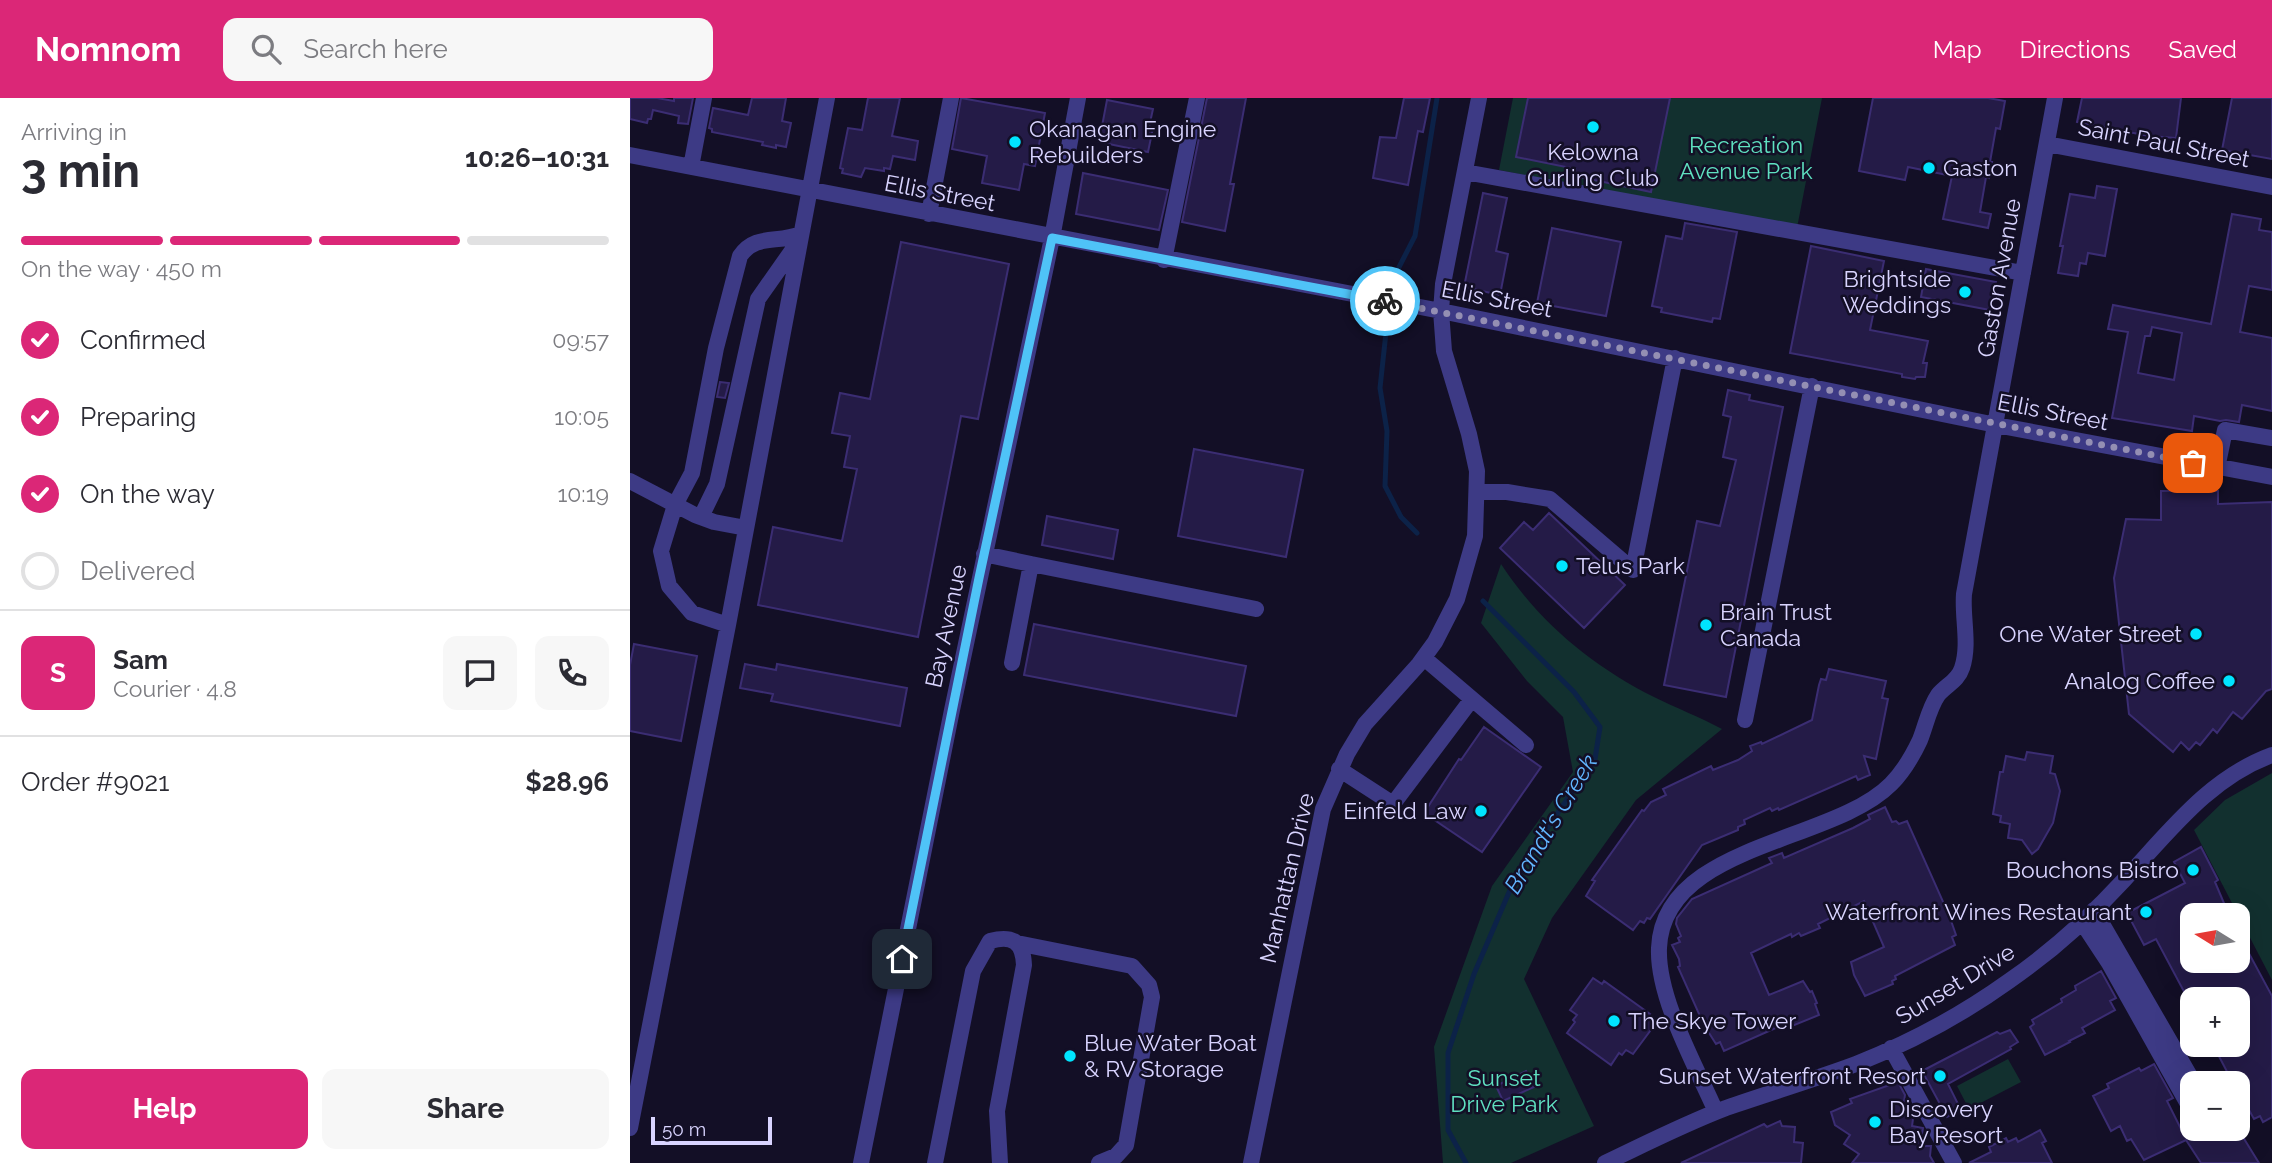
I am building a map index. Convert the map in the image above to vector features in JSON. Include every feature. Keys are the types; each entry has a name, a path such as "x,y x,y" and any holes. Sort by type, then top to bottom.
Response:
{"street":[{"path":"691,167 704,98"},
{"path":"630,1128 827,98"},
{"path":"929,214 951,98"},
{"name":"Bay Avenue","path":"861,1163 984,554 1052,238 1077,98"},
{"path":"1164,260 1197,98"},
{"name":"Manhattan Drive","path":"1251,1163 1322,809 1339,769 1365,724 1424,657 1451,612 1467,570 1475,536 1477,471 1444,351 1441,312 1443,284 1479,98"},
{"name":"Gaston Avenue","path":"1716,1112 1670,1007 1660,971 1662,926 1671,906 1704,875 1748,852 1842,816 1891,784 1920,740 1939,693 1957,677 1964,657 1964,594 2055,98"},
{"name":"Saint Paul Street","path":"2047,144 2272,187"},
{"name":"Ellis Street","path":"630,155 2272,477"},
{"path":"1465,172 2023,273"},
{"path":"728,625 692,612 669,586 661,551 676,505 692,473 716,348 740,256 748,244 761,240 783,240 801,233"},
{"path":"701,517 717,484 758,299 771,278 789,258 801,233"},
{"path":"1477,492 1507,492 1550,499 1633,570 1675,358"},
{"path":"1745,720 1812,386"},
{"path":"2217,468 2225,430 2272,439"},
{"path":"630,481 701,517 746,528"},
{"path":"984,554 1256,609"},
{"path":"1012,663 1031,564"},
{"path":"1424,657 1525,745"},
{"path":"1339,769 1392,804 1472,699"},
{"name":"Sunset Drive","path":"1605,1163 1716,1112 1846,1067 1891,1048 1964,1010 2009,982 2082,922 2202,798 2238,770 2272,755"},
{"path":"2094,910 2180,1088"},
{"path":"2082,922 2121,970 2186,1071"},
{"path":"935,1163 972,971 990,941 1004,937 1017,943 1132,966 1149,985 1152,997 1126,1145 1116,1156 1099,1163"},
{"path":"1000,1163 997,1111 1024,965 1023,951 1017,943"},
{"path":"1891,1048 1954,1163"}],"green space":[{"name":"Recreation Avenue Park","path":"1513,98 1822,98 1797,228 1499,170"},
{"name":"Sunset Drive Park","path":"1501,564 1532,605 1588,657 1631,685 1722,729 1636,800 1552,918 1524,979 1594,1126 1511,1163 1443,1163 1434,1047 1492,886 1573,772 1563,717 1527,681 1481,623"},
{"path":"2272,773 2272,980 2250,938 2250,903 2232,903 2194,830 2225,800"},
{"path":"2008,1059 2021,1082 1969,1109 1957,1086"}],"building":[{"path":"630,98 674,101 674,98 693,98 688,124 678,123 679,116 653,110 647,123 630,119"},
{"path":"752,98 786,98 782,121 791,123 786,147 762,145 763,142 712,132 709,128 713,108 748,115"},
{"path":"868,98 900,98 892,136 918,141 915,160 893,156 890,169 884,168 884,171 865,168 861,177 842,173 843,169 840,168 848,128 862,130"},
{"name":"Okanagan Engine Rebuilders","path":"961,98 1045,113 1035,166 1024,164 1019,190 982,183 987,156 952,149"},
{"path":"1207,98 1246,98 1230,184 1234,184 1225,231 1182,222"},
{"path":"1404,98 1430,98 1423,132 1418,131 1408,185 1373,178 1380,137 1396,138"},
{"name":"Kelowna Curling Club","path":"1528,98 1670,98 1651,192 1575,176 1576,169 1516,157"},
{"path":"1873,98 1988,98 2005,101 2000,129 1996,128 1989,178 1986,177 1980,212 1991,214 1988,228 1943,219 1952,176 1908,167 1905,180 1859,171"},
{"path":"2082,98 2181,98 2176,138 2149,136 2077,122"},
{"path":"2232,98 2272,98 2272,159 2222,150"},
{"path":"1107,100 1153,109 1149,127 1153,128 1148,152 1099,142"},
{"path":"1083,173 1168,190 1159,230 1076,214"},
{"path":"2097,186 2117,189 2105,256 2088,253 2086,264 2080,263 2078,276 2058,273 2070,194 2095,198"},
{"path":"1483,193 1507,198 1496,251 1508,254 1500,295 1464,287"},
{"path":"2232,214 2261,219 2259,230 2272,232 2272,290 2249,286 2240,332 2272,338 2272,411 2242,405 2239,422 2194,416 2192,431 2112,418 2128,332 2108,329 2113,305 2211,324","holes":["2152,327 2182,333 2174,380 2138,373 2145,336 2150,336"]},
{"path":"1685,223 1737,232 1720,319 1713,318 1712,322 1661,312 1662,308 1652,306 1666,236 1682,239"},
{"path":"1552,228 1621,242 1606,316 1537,303"},
{"path":"901,242 1009,264 978,419 961,416 918,637 758,605 773,527 842,541 857,469 844,467 850,436 832,433 840,393 870,399"},
{"path":"1811,246 1884,261 1870,330 1928,341 1923,363 1927,363 1925,377 1902,377 1902,374 1790,353"},
{"path":"1926,269 1996,282 1990,310 1921,297"},
{"path":"720,382 729,383 725,398 717,397"},
{"path":"1728,390 1750,395 1749,400 1783,407 1726,697 1664,685 1697,521 1720,526 1736,460 1723,457 1731,417 1723,415"},
{"path":"1194,449 1303,470 1286,557 1178,536"},
{"name":"One Water Street","path":"2161,491 2218,491 2218,504 2272,502 2272,689 2266,691 2242,719 2233,712 2217,733 2213,729 2200,745 2196,742 2189,750 2181,742 2173,752 2129,714 2114,578 2126,519 2161,520"},
{"name":"Telus Park","path":"1549,513 1625,585 1584,628 1500,548 1524,522 1533,530"},
{"path":"1047,516 1118,530 1113,559 1042,545"},
{"path":"1034,624 1246,666 1236,716 1024,675"},
{"path":"634,644 697,656 681,741 630,731 630,665"},
{"path":"745,664 776,670 777,664 907,688 900,726 771,701 773,694 740,688"},
{"path":"1829,669 1886,681 1882,698 1888,699 1876,759 1864,756 1870,775 1858,780 1856,776 1779,810 1778,808 1772,811 1770,808 1744,820 1745,824 1738,827 1738,830 1702,845 1650,919 1647,918 1644,923 1640,921 1633,930 1586,896 1595,881 1592,880 1642,810 1666,795 1663,789 1711,766 1713,770 1738,760 1752,751 1750,746 1761,742 1762,744 1812,720 1821,679 1826,680"},
{"path":"1484,727 1541,767 1482,852 1424,813 1459,759 1461,760"},
{"path":"2027,752 2053,756 2050,773 2055,774 2060,791 2053,823 2038,849 2032,854 2022,840 2008,838 2010,824 2000,822 2001,816 1993,814 2000,772 2003,772 2006,756 2025,760"},
{"path":"1885,807 1892,822 1899,824 1907,821 1949,915 1956,935 1952,937 1955,945 1895,976 1893,984 1865,996 1854,975 1851,962 1884,947 1864,901 1818,924 1820,928 1801,936 1799,933 1792,937 1791,934 1751,953 1769,995 1803,981 1810,992 1812,991 1819,1015 1792,1026 1791,1023 1786,1026 1785,1024 1724,1051 1720,1042 1716,1044 1704,1025 1678,967 1679,959 1672,945 1680,942 1677,918 1692,899 1772,863 1769,858 1782,853 1784,858 1853,828 1870,819 1868,815"},
{"path":"2201,847 2218,880 2215,882 2224,903 2180,903 2180,973 2250,973 2250,955 2272,996 2272,1117 2263,1122 2260,1116 2254,1119 2250,1112 2250,1071 2227,1071 2219,1057 2250,1057 2250,987 2182,987 2156,939 2144,945 2127,913 2185,883 2174,862"},
{"path":"2101,971 2116,998 2110,1001 2115,1010 2082,1028 2085,1033 2045,1055 2030,1027 2034,1024 2032,1020 2062,1002 2061,999 2076,990 2075,986"},
{"name":"The Skye Tower","path":"1593,978 1602,984 1604,981 1650,1014 1648,1017 1656,1023 1633,1054 1626,1050 1622,1055 1619,1053 1611,1065 1567,1033 1577,1015 1570,1010"},
{"name":"Sunset Waterfront Resort","path":"2010,1030 2018,1042 2010,1047 2011,1049 1948,1084 1961,1110 1947,1117 1922,1071 1997,1032 2000,1034"},
{"path":"2154,1064 2173,1098 2167,1101 2180,1127 2180,1141 2184,1141 2144,1160 2131,1139 2127,1141 2120,1126 2111,1131 2093,1096 2109,1088 2107,1084 2139,1068 2141,1071"},
{"path":"1526,1071 1534,1087 1503,1101 1496,1086"},
{"name":"Discovery Bay Resort","path":"1898,1082 1905,1095 1903,1108 1913,1109 1912,1126 1923,1128 1920,1146 1931,1146 1930,1156 1934,1163 1852,1163 1859,1154 1844,1144 1850,1135 1835,1125 1831,1112 1852,1103 1850,1099"},
{"path":"1780,1121 1782,1126 1795,1127 1794,1142 1803,1143 1801,1163 1681,1163 1764,1124 1767,1127"},
{"path":"2040,1130 2046,1141 2042,1143 2052,1163 1969,1163 1991,1152 1989,1147 2006,1138 2008,1142 2016,1138 2018,1142"},
{"path":"2187,1141 2245,1141 2259,1163 2201,1163"}],"waterway":[{"name":"Brandt's Creek","path":"1396,273 1415,236 1437,98"},
{"name":"Brandt's Creek","path":"1387,323 1380,388 1387,431 1385,486 1401,517 1417,533"},
{"name":"Brandt's Creek","path":"1466,1163 1448,1130 1448,1053 1474,974 1519,869 1595,759 1600,727 1574,692 1483,601"}],"way so far":[{"path":"1385,301 2193,463"}],"place":[{"name":"Kelowna Curling Club","path":"1593,127"},
{"name":"Okanagan Engine Rebuilders","path":"1015,142"},
{"name":"Gaston","path":"1929,168"},
{"name":"Brightside Weddings","path":"1965,292"},
{"name":"Telus Park","path":"1562,566"},
{"name":"Brain Trust Canada","path":"1706,625"},
{"name":"One Water Street","path":"2196,634"},
{"name":"Analog Coffee","path":"2229,681"},
{"name":"Einfeld Law","path":"1481,811"},
{"name":"Bouchons Bistro","path":"2193,870"},
{"name":"Waterfront Wines Restaurant","path":"2146,912"},
{"name":"The Skye Tower","path":"1614,1021"},
{"name":"Blue Water Boat & RV Storage","path":"1070,1056"},
{"name":"Sunset Waterfront Resort","path":"1940,1076"},
{"name":"Discovery Bay Resort","path":"1875,1122"}],"route":[{"path":"902,959 979,578 1052,238 1385,301"}]}
